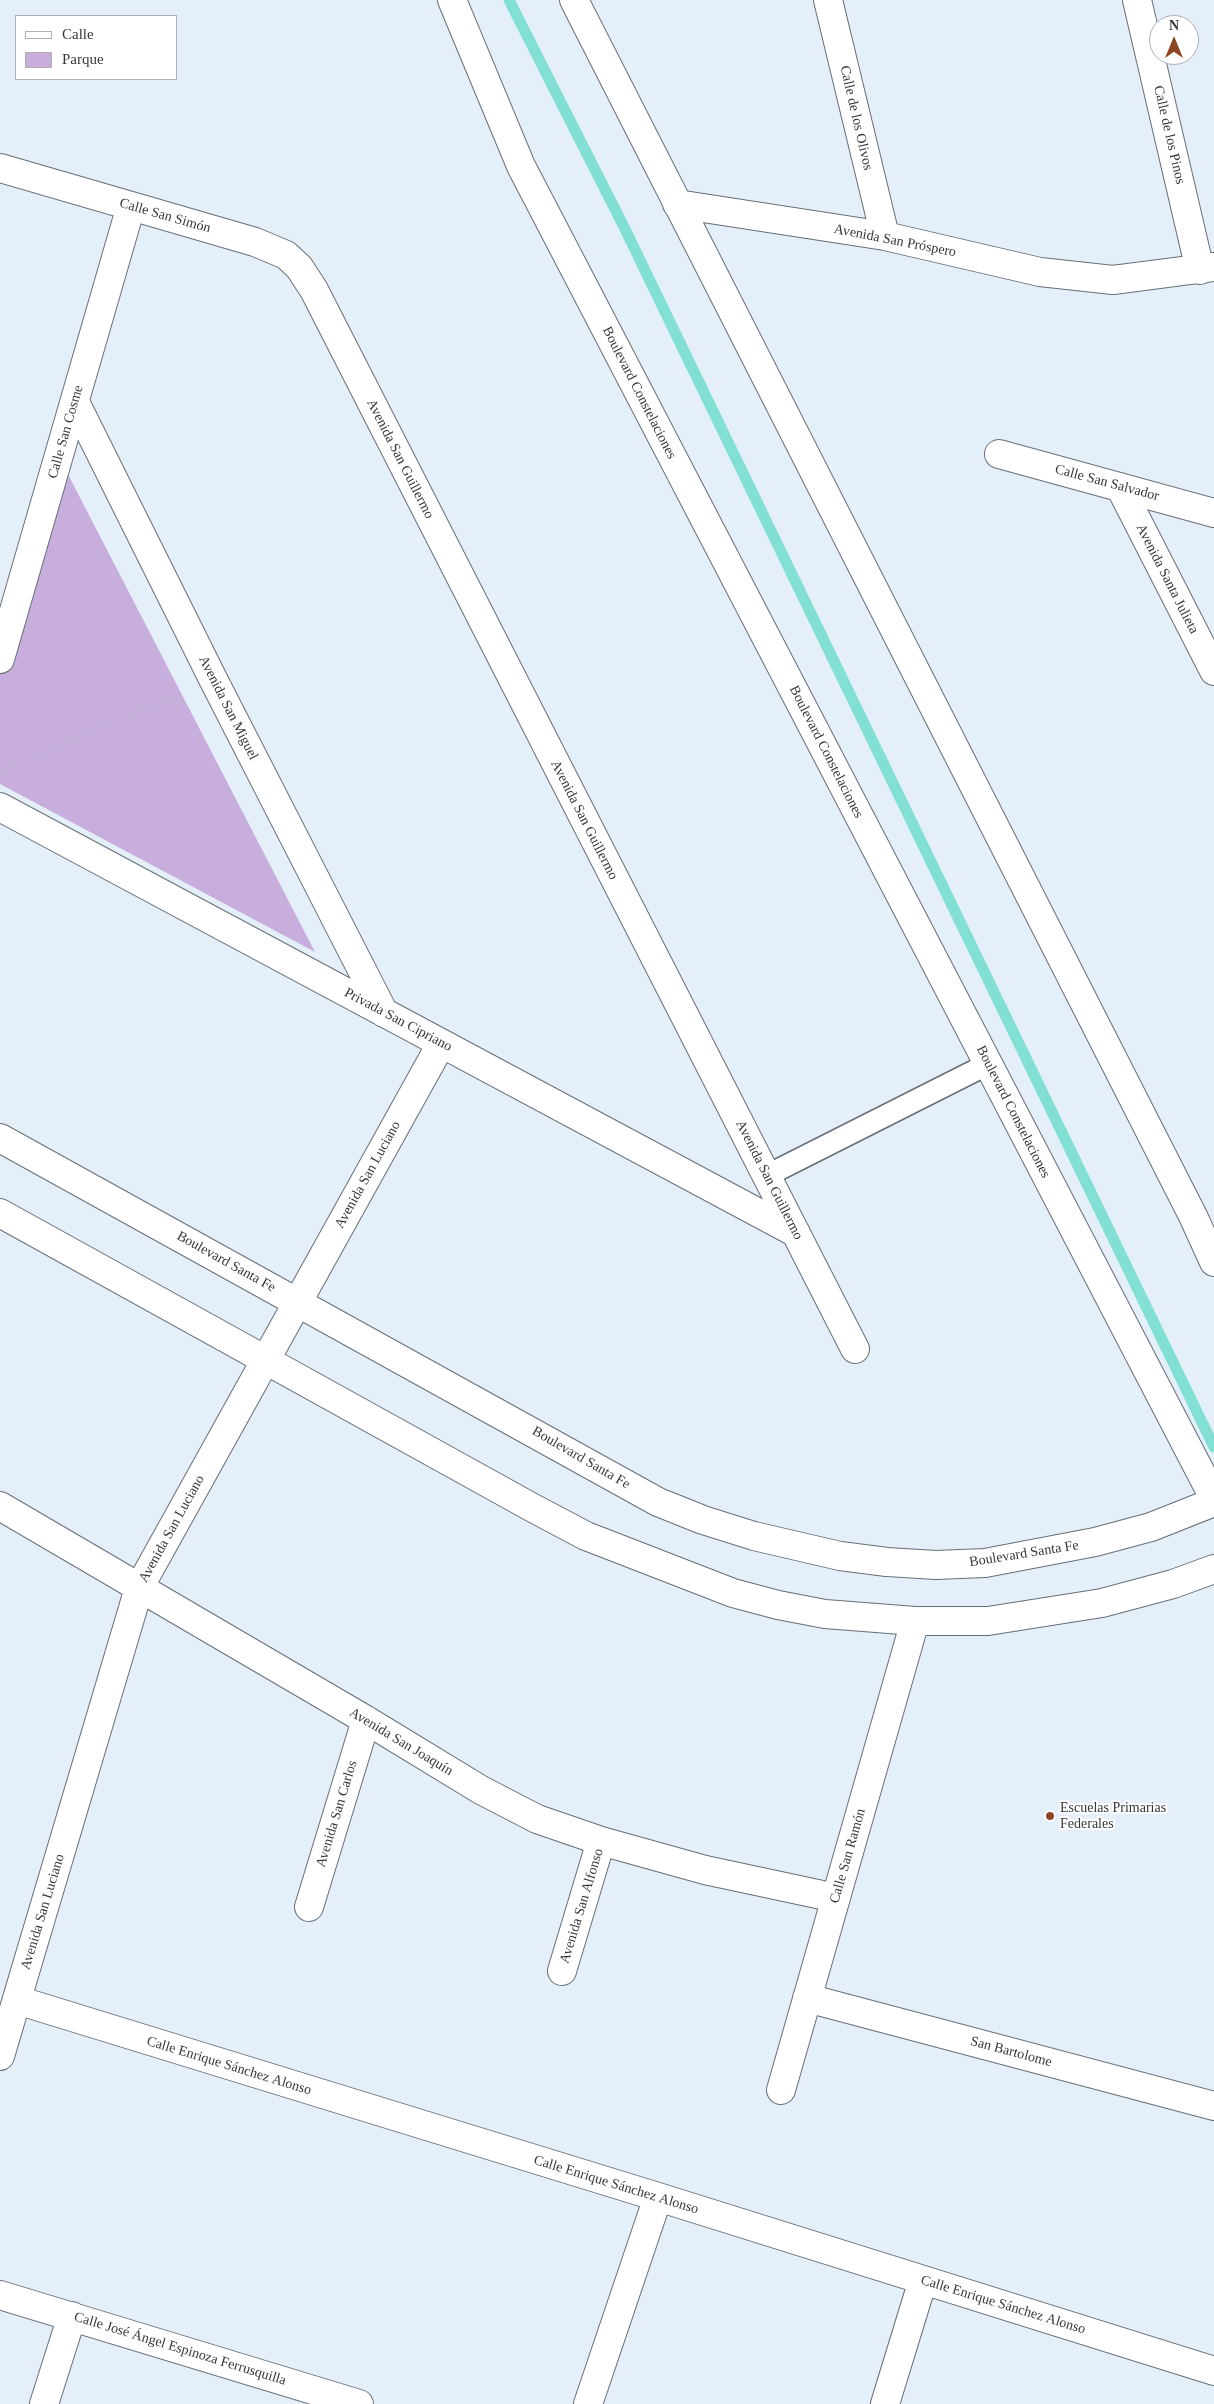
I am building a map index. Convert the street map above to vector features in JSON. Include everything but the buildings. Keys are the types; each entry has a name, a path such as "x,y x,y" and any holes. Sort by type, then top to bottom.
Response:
{"street":[{"name":"Boulevard Constelaciones","path":"452,0 521,166 1214,1500"},
{"path":"574,0 677,204 1203,1212 1214,1262"},
{"name":"Calle de los Olivos","path":"828,0 884,236"},
{"name":"Calle de los Pinos","path":"1137,0 1207,269"},
{"name":"Calle San Simón","path":"0,168 255,242 286,256 299,267 314,290"},
{"name":"Avenida San Próspero","path":"677,204 884,236 1040,272 1113,280 1207,269"},
{"name":"Calle San Cosme","path":"0,659 131,206"},
{"name":"Avenida San Guillermo","path":"314,290 855,1349"},
{"name":"Avenida San Miguel","path":"75,402 213,679 384,1013"},
{"name":"Calle San Salvador","path":"999,454 1214,513"},
{"name":"Avenida Santa Julieta","path":"1120,487 1214,671"},
{"name":"Privada San Cipriano","path":"0,807 796,1233"},
{"name":"Avenida San Luciano","path":"0,2056 139,1588 441,1044"},
{"name":"Boulevard Santa Fe","path":"0,1138 658,1502 703,1520 796,1548 887,1562 936,1564 986,1562 1095,1542 1152,1526 1214,1500"},
{"path":"0,1213 586,1536 733,1593 778,1605 825,1614 915,1622 988,1621 1049,1613 1102,1603 1173,1584 1214,1569"},
{"name":"Avenida San Joaquín","path":"0,1506 366,1720 481,1790 537,1819 601,1841 705,1870 836,1898"},
{"name":"Calle San Ramón","path":"781,2090 915,1622"},
{"name":"Avenida San Carlos","path":"309,1908 366,1720"},
{"name":"Avenida San Alfonso","path":"562,1971 601,1841"},
{"name":"San Bartolome","path":"808,1998 1214,2106"},
{"name":"Calle Enrique Sánchez Alonso","path":"17,2000 658,2197 1214,2372"},
{"path":"588,2404 658,2197"},
{"path":"885,2404 923,2280"},
{"name":"Calle José Ángel Espinoza Ferrusquilla","path":"0,2295 345,2402"},
{"path":"44,2404 72,2316"}],"lane":[{"path":"766,1176 988,1064"}],"path":[{"path":"0,771 213,679"}],"green space":[{"path":"59,457 315,952 0,784 0,653"}],"waterway":[{"path":"509,0 624,227 1214,1447"}],"place":[{"name":"Escuelas Primarias Federales","path":"1050,1816"}]}
